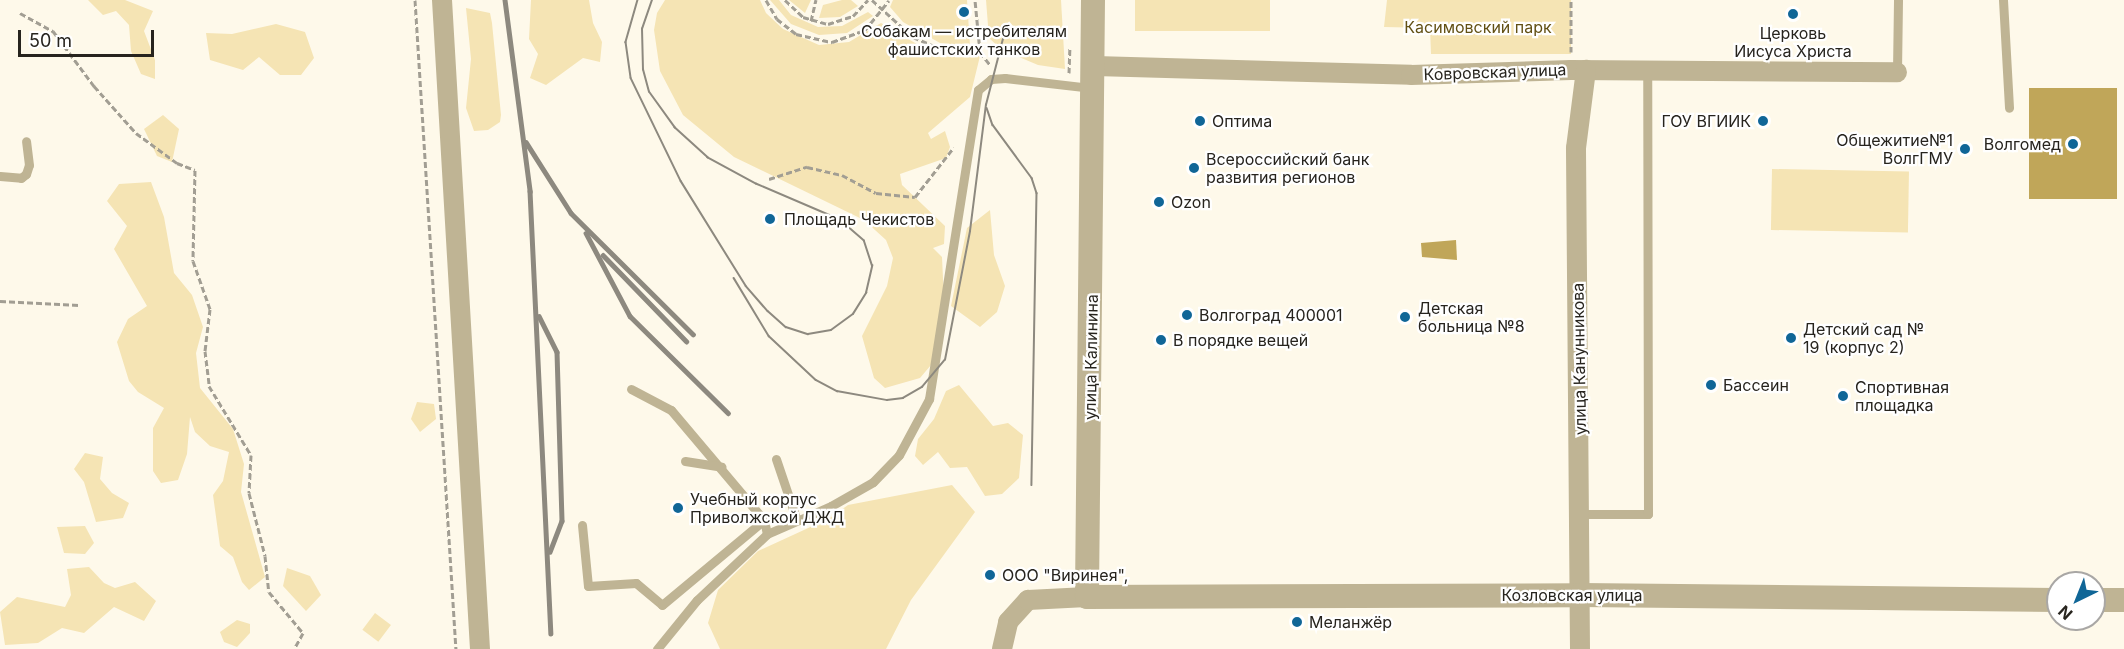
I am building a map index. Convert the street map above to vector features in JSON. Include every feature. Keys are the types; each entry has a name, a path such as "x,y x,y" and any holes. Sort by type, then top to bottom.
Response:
{"street":[{"path":"442,0 480,649"},
{"name":"улица Калинина","path":"1087,597 1095,77 1093,0"},
{"name":"Ковровская улица","path":"1095,77 1411,75 1578,70 1897,72"},
{"name":"улица Канунникова","path":"1578,70 1576,148 1581,514 1580,649"},
{"name":"Козловская улица","path":"1087,597 1580,595 2046,600"},
{"path":"1002,649 1008,622 1028,600 1087,597"},
{"path":"2106,600 2124,600"}],"lane":[{"path":"1897,72 1898,0"},
{"path":"2003,0 2009,108"},
{"path":"1581,514 1648,514 1647,70"},
{"path":"657,649 697,600 767,534 873,482 899,455 929,399 978,90 991,79 1095,77"},
{"path":"0,176 21,178 26,174 26,141"},
{"path":"631,389 671,410 722,467 764,520 767,534"},
{"path":"776,459 797,521"},
{"path":"685,461 722,467"},
{"path":"582,525 588,586 636,583 662,605 764,520"}],"path":[{"path":"415,0 456,649"},
{"path":"766,0 786,27 819,41 855,36 882,13 889,0"},
{"path":"785,0 795,12 811,21 828,24 845,20 870,0 882,13 913,37 936,47 980,52 975,0"},
{"path":"811,21 816,0"},
{"path":"1571,0 1578,70"},
{"path":"20,13 53,31 94,86 136,133 177,164 195,170 193,261 210,309 205,351 209,386 251,455 249,493 265,556 269,592 303,633 294,649"},
{"path":"769,179 807,167 842,175 876,193 915,197 972,124"},
{"path":"0,301 79,305"}],"green space":[{"path":"88,0 125,0 153,11 144,31 155,60 155,79 141,74 131,51 129,25 116,11 103,15"},
{"path":"531,0 589,0 593,23 602,42 600,62 583,58 546,85 530,78 538,54 529,39"},
{"path":"665,0 760,0 766,13 783,29 819,45 849,42 881,23 939,57 980,56 970,97 928,133 931,139 945,131 950,147 946,158 900,174 902,185 945,226 944,244 933,248 942,257 944,300 931,365 920,378 885,388 874,378 862,336 887,286 893,258 886,240 864,220 734,157 683,115 660,71 654,30 657,13"},
{"path":"770,0 779,0 791,15 818,27 842,26 868,12 873,16 847,33 819,35 791,24"},
{"path":"789,0 811,0 805,13"},
{"path":"851,0 858,6 840,17 819,18 823,5"},
{"path":"893,0 967,0 970,46 940,43 903,22 890,7"},
{"path":"986,0 1061,0 1065,69 1038,65 1002,50 989,38"},
{"path":"1135,0 1270,0 1270,31 1135,31"},
{"name":"Касимовский парк","path":"1387,0 1571,0 1571,54 1431,54 1430,28 1384,27"},
{"path":"466,8 490,13 492,23 501,115 500,122 488,130 474,131 466,108 471,59"},
{"path":"276,24 305,32 314,58 301,75 280,75 259,57 243,70 210,60 206,33 232,34"},
{"path":"163,115 179,129 172,162 157,156 144,129"},
{"path":"1772,169 1909,171 1908,232 1771,230"},
{"path":"151,182 164,217 174,273 192,295 203,327 196,353 200,388 233,429 244,464 241,492 265,577 249,590 242,582 233,557 220,546 213,495 223,481 229,452 210,446 195,432 190,417 187,454 178,480 161,483 153,471 153,428 164,408 138,392 129,381 117,342 128,319 147,306 114,249 127,226 107,201 119,184"},
{"path":"990,210 994,255 1005,286 997,312 980,327 951,306 967,228"},
{"path":"959,385 993,426 1008,423 1023,435 1019,478 1002,494 985,496 967,467 950,468 938,452 923,465 915,456 918,439 934,419 946,391"},
{"path":"417,402 434,404 436,419 420,432 411,419"},
{"path":"85,453 103,457 100,479 112,493 129,503 123,518 96,522 84,482 74,469"},
{"path":"952,485 975,512 911,600 886,649 720,649 708,623 718,590 758,551 830,518 848,505"},
{"path":"85,526 94,543 85,554 64,553 57,527"},
{"path":"89,567 104,583 115,588 135,582 156,601 144,621 114,607 84,633 62,628 38,643 5,645 0,612 17,597 65,607 71,595 67,569"},
{"path":"287,568 310,576 321,595 306,611 283,586"},
{"path":"375,613 391,625 378,642 362,630"},
{"path":"237,620 250,624 250,633 237,647 224,642 220,632"}],"shaded area":[{"name":"Волгомед","path":"2029,88 2117,88 2117,199 2029,199"},
{"path":"1456,240 1457,260 1422,257 1421,243"}],"tram line":[{"path":"638,0 626,42 631,78 681,181 746,286 768,311 786,327 808,334 831,330 853,314 866,293 872,266 864,241 840,220 756,184 708,158 675,128 649,92 643,70 642,29 652,0"},
{"path":"734,278 769,336 816,380 837,391 887,400 903,398 922,387 945,360 970,231 986,105 1003,39"},
{"path":"987,108 993,125 1032,178 1037,193 1032,485"}],"railway":[{"path":"505,0 530,191 551,634"},
{"path":"526,142 571,213 693,334"},
{"path":"586,233 630,316 728,413"},
{"path":"603,255 686,341"},
{"path":"539,316 557,352 562,521 550,552"}],"place":[{"name":"Собакам — истребителям фашистских танков","path":"964,12"},
{"name":"Церковь Иисуса Христа","path":"1793,14"},
{"name":"Оптима","path":"1200,121"},
{"name":"ГОУ ВГИИК","path":"1763,121"},
{"name":"Волгомед","path":"2073,144"},
{"name":"Общежитие№1 ВолгГМУ","path":"1965,149"},
{"name":"Всероссийский банк развития регионов","path":"1194,168"},
{"name":"Ozon","path":"1159,202"},
{"name":"Площадь Чекистов","path":"770,219"},
{"name":"Волгоград 400001","path":"1187,315"},
{"name":"Детская больница №8","path":"1405,317"},
{"name":"Детский сад № 19 (корпус 2)","path":"1791,338"},
{"name":"В порядке вещей","path":"1161,340"},
{"name":"Бассеин","path":"1711,385"},
{"name":"Спортивная площадка","path":"1843,396"},
{"name":"Учебный корпус Приволжской ДЖД","path":"678,508"},
{"name":"ООО \"Виринея\",","path":"990,575"},
{"name":"Меланжёр","path":"1297,622"}]}
